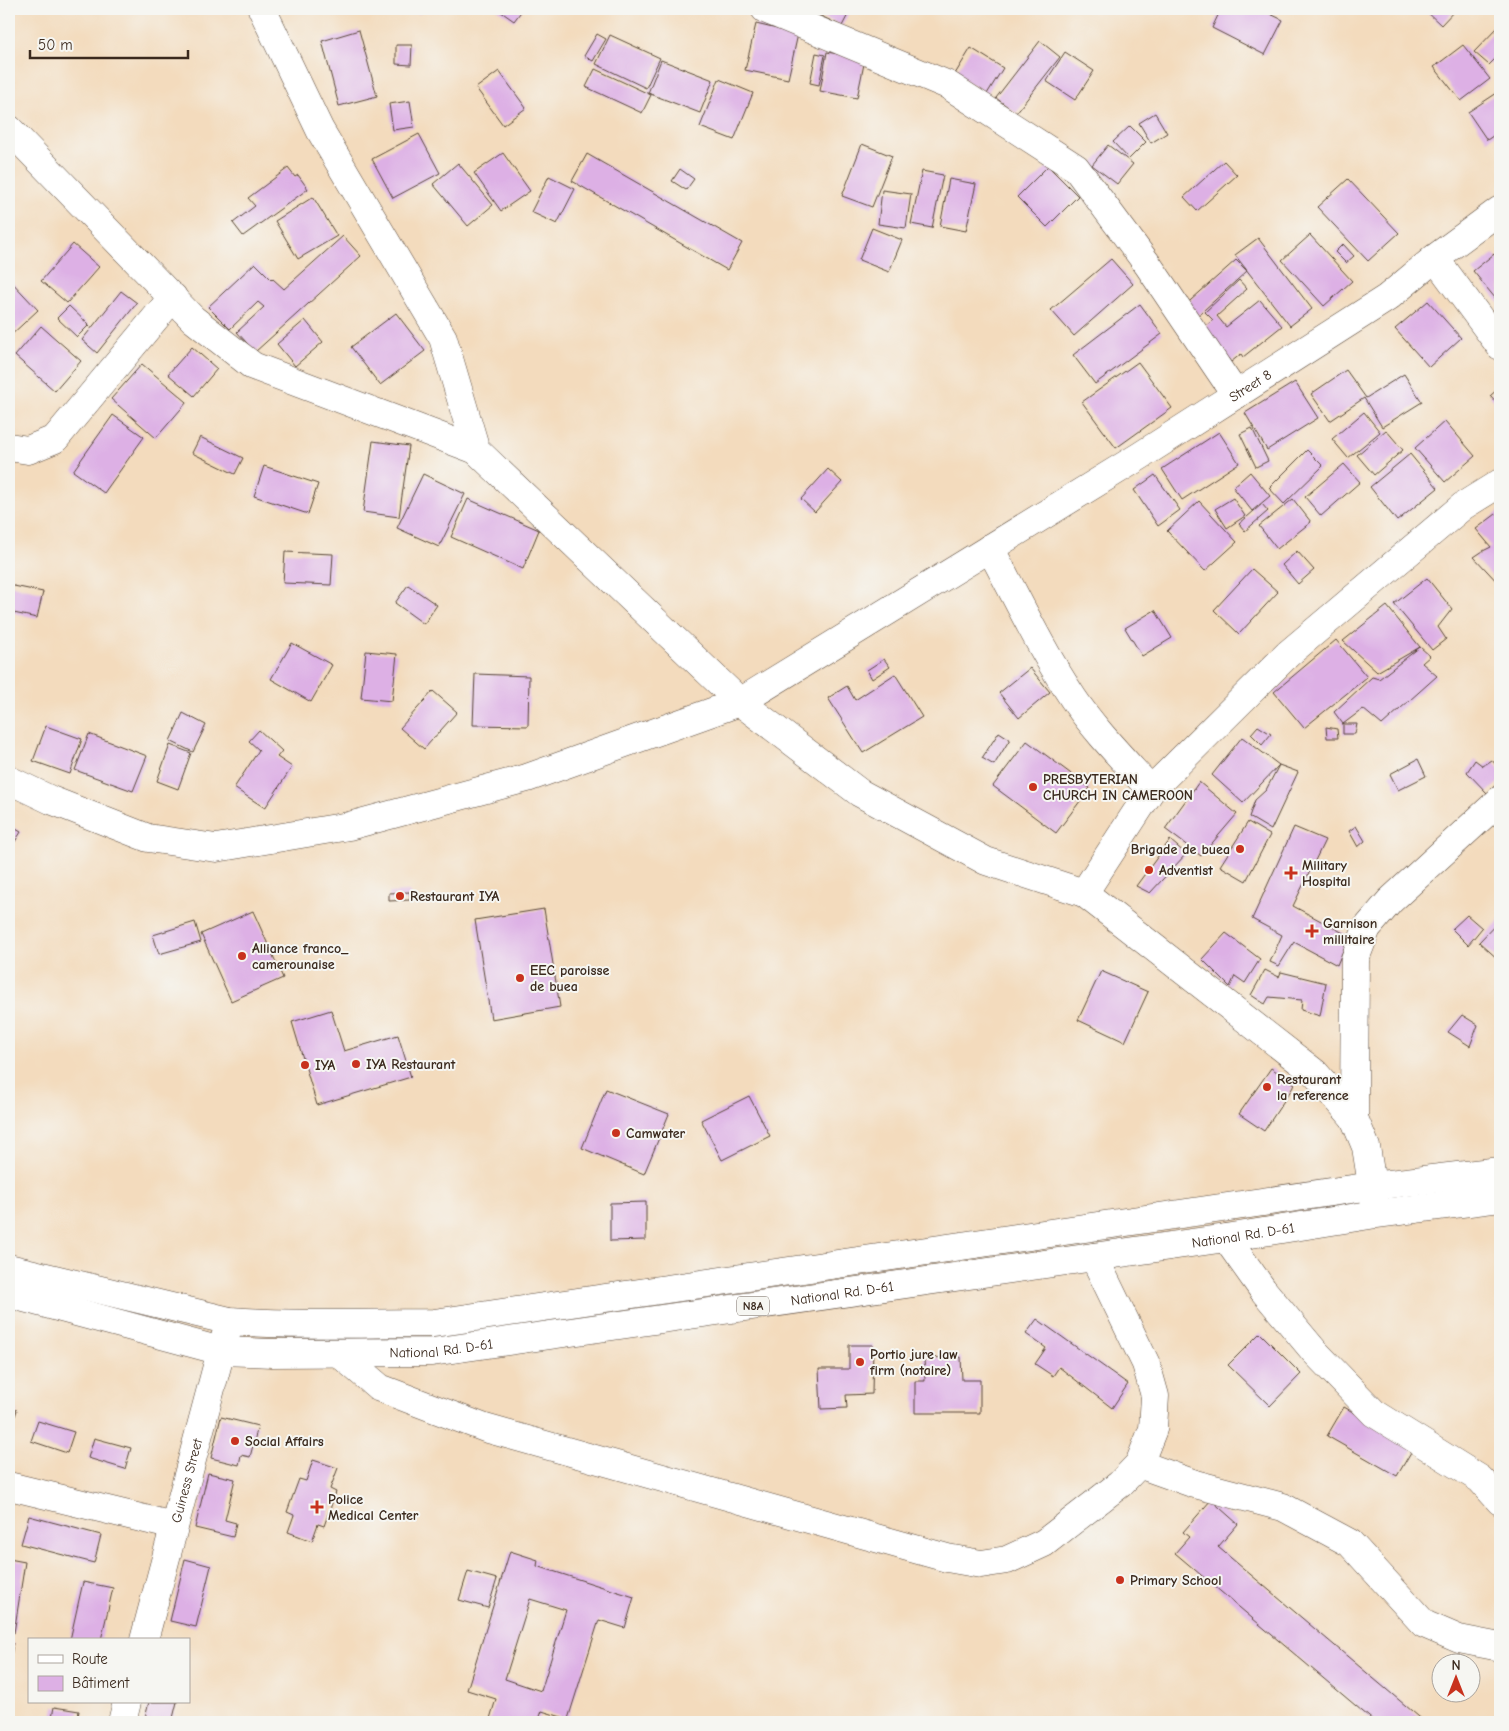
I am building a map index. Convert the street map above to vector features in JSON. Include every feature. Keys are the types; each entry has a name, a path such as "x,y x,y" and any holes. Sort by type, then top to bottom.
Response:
{"main road":[{"path":"262,9 320,130 442,338 476,450"},
{"path":"764,9 948,85 1076,168 1148,264 1236,395"},
{"path":"9,129 193,319 253,366 476,450 740,702 860,794 986,861 1084,893 1315,1073 1354,1118 1366,1147 1376,1214"},
{"name":"Street 8","path":"9,780 51,800 148,838 216,848 349,826 527,778 740,702 1140,456 1387,298 1434,258 1500,210"},
{"path":"1434,258 1500,346"},
{"path":"9,447 28,450 55,439 173,297"},
{"path":"1084,893 1152,790 1288,654 1463,506 1500,483"},
{"path":"990,548 1044,650 1073,698 1113,748 1152,790"},
{"path":"1354,1118 1355,960 1367,928 1390,901 1500,800"},
{"name":"National Rd. D-61","path":"9,1268 230,1321 327,1324 434,1323 1372,1186 1500,1171"},
{"name":"National Rd. D-61","path":"9,1294 221,1351 272,1353 432,1352 1226,1238 1376,1214 1500,1198"},
{"path":"1226,1238 1263,1290 1314,1351 1374,1413 1480,1479 1500,1501"},
{"path":"339,1353 380,1388 485,1428 947,1558 981,1564 1007,1560 1044,1543 1120,1484 1139,1464 1153,1429 1155,1396 1146,1364 1094,1257"},
{"name":"Guiness Street","path":"145,1638 230,1321"},
{"path":"1139,1464 1195,1484 1283,1507 1350,1543 1424,1624 1459,1640 1500,1647"},
{"path":"9,1486 174,1526"},
{"path":"122,1722 127,1704"}],"building":[{"path":"412,9 424,9 419,14"},
{"path":"497,9 523,9 514,21"},
{"path":"806,9 851,9 842,26"},
{"path":"1221,9 1260,9 1283,20 1265,55 1212,28"},
{"path":"1424,9 1456,9 1441,25"},
{"path":"756,24 798,34 788,79 745,70"},
{"path":"1500,25 1500,54 1489,65 1474,52"},
{"path":"359,30 377,96 339,106 322,41"},
{"path":"597,34 606,39 593,61 584,56"},
{"path":"610,35 660,58 646,88 596,64"},
{"path":"1040,41 1060,57 1016,113 996,98"},
{"path":"396,45 412,45 411,65 396,64"},
{"path":"1463,45 1490,79 1461,101 1434,67"},
{"path":"971,48 1003,68 987,94 955,74"},
{"path":"827,52 865,59 857,98 820,91"},
{"path":"1065,52 1094,71 1075,100 1046,81"},
{"path":"816,53 825,55 819,85 810,83"},
{"path":"661,60 713,80 700,113 648,93"},
{"path":"595,69 651,95 642,113 586,87"},
{"path":"499,71 526,108 503,125 476,88"},
{"path":"719,79 753,93 734,140 700,127"},
{"path":"1500,91 1500,131 1487,140 1468,112"},
{"path":"410,101 414,127 393,130 389,104"},
{"path":"1155,113 1167,133 1151,143 1139,123"},
{"path":"1130,126 1146,142 1129,159 1113,142"},
{"path":"419,134 440,173 393,198 372,159"},
{"path":"862,144 892,156 872,207 842,196"},
{"path":"1108,145 1133,164 1117,184 1092,165"},
{"path":"503,153 530,191 501,211 474,173"},
{"path":"587,154 742,243 727,270 572,181"},
{"path":"1224,161 1237,175 1197,211 1184,197"},
{"path":"458,163 493,205 468,226 433,184"},
{"path":"1048,166 1078,196 1047,227 1017,197"},
{"path":"288,168 295,177 298,175 308,189 243,236 233,223 255,206 248,198"},
{"path":"680,169 694,179 686,190 672,181"},
{"path":"922,171 943,175 932,228 911,224"},
{"path":"549,176 575,189 557,224 531,212"},
{"path":"949,179 976,184 966,231 940,226"},
{"path":"1348,179 1399,233 1368,261 1317,207"},
{"path":"882,190 911,194 906,228 878,224"},
{"path":"313,197 337,236 298,259 275,221"},
{"path":"872,228 902,240 889,272 859,260"},
{"path":"1310,235 1352,281 1324,306 1282,260"},
{"path":"343,236 361,256 255,352 237,332 264,307 258,302 230,329 208,307 255,263 284,289"},
{"path":"1258,238 1312,309 1290,326 1235,255"},
{"path":"73,244 99,267 67,303 41,281"},
{"path":"1343,244 1354,256 1346,263 1335,252"},
{"path":"1494,254 1500,262 1500,304 1473,271"},
{"path":"1111,259 1133,284 1074,336 1051,310"},
{"path":"1236,260 1247,271 1193,320 1182,308"},
{"path":"9,279 38,310 9,337"},
{"path":"1239,280 1247,289 1217,316 1226,327 1260,300 1282,326 1243,357 1241,354 1231,362 1203,328 1213,320 1205,312"},
{"path":"121,291 137,303 97,353 82,340"},
{"path":"1428,301 1461,338 1429,367 1395,329"},
{"path":"1140,304 1162,334 1095,384 1073,355"},
{"path":"69,306 89,325 77,337 57,318"},
{"path":"396,313 425,351 380,385 351,347"},
{"path":"305,320 323,342 295,366 277,344"},
{"path":"41,326 81,361 55,391 15,356"},
{"path":"192,347 217,369 194,396 168,374"},
{"path":"1138,362 1172,408 1116,448 1082,402"},
{"path":"142,364 187,402 156,438 111,399"},
{"path":"1346,370 1366,398 1404,374 1422,402 1382,427 1364,398 1330,421 1311,394"},
{"path":"1295,382 1318,418 1267,450 1245,413"},
{"path":"1500,387 1500,407 1490,396"},
{"path":"1364,412 1380,432 1348,458 1332,439"},
{"path":"113,415 144,437 104,493 73,471"},
{"path":"1445,421 1475,456 1445,482 1415,448"},
{"path":"1252,428 1268,461 1256,467 1240,434"},
{"path":"1386,430 1403,450 1374,475 1357,455"},
{"path":"1219,432 1239,463 1182,500 1162,469"},
{"path":"200,437 243,458 235,474 192,453"},
{"path":"373,441 409,446 399,517 363,512"},
{"path":"1307,450 1323,466 1284,504 1269,488"},
{"path":"1410,454 1438,488 1397,521 1370,487"},
{"path":"1344,464 1360,482 1321,516 1305,497"},
{"path":"264,466 318,484 308,514 254,496"},
{"path":"828,469 842,482 815,512 801,499"},
{"path":"1250,472 1270,496 1252,511 1233,487"},
{"path":"423,474 465,494 439,547 397,528"},
{"path":"1155,475 1180,510 1158,526 1134,490"},
{"path":"1233,498 1245,516 1227,528 1215,509"},
{"path":"468,499 539,530 523,569 451,537"},
{"path":"1293,499 1311,522 1277,549 1259,526"},
{"path":"1199,501 1237,542 1205,571 1167,531"},
{"path":"1262,504 1268,511 1245,531 1239,524"},
{"path":"1500,511 1500,585 1474,557 1491,547 1476,529"},
{"path":"1297,551 1314,570 1298,584 1282,565"},
{"path":"285,552 333,554 331,585 283,583"},
{"path":"1252,569 1278,592 1239,634 1214,610"},
{"path":"1427,578 1452,609 1438,627 1446,639 1432,650 1394,604"},
{"path":"9,585 43,592 37,618 9,612"},
{"path":"408,585 437,605 424,624 395,603"},
{"path":"1387,606 1420,647 1377,672 1343,641"},
{"path":"1155,610 1172,638 1142,656 1125,628"},
{"path":"1336,640 1367,677 1304,728 1274,692"},
{"path":"292,643 332,665 311,702 271,679"},
{"path":"1420,647 1430,656 1422,663 1437,676 1382,725 1363,709 1343,724 1334,712 1372,677 1379,679"},
{"path":"366,651 397,654 392,701 361,698"},
{"path":"884,659 890,667 872,679 867,670"},
{"path":"1030,668 1050,692 1019,718 999,693"},
{"path":"475,674 529,676 528,726 473,725"},
{"path":"895,674 922,717 863,753 828,698 847,686 855,700"},
{"path":"433,691 457,712 424,749 400,728"},
{"path":"183,713 206,725 193,752 170,741"},
{"path":"1343,724 1357,724 1355,734 1343,734"},
{"path":"46,726 82,739 70,774 33,761"},
{"path":"1258,726 1271,734 1262,745 1251,734"},
{"path":"1326,727 1337,729 1338,738 1327,738"},
{"path":"259,730 282,751 277,757 292,767 265,808 234,788 259,750 249,741"},
{"path":"999,732 1010,739 994,765 982,758"},
{"path":"89,734 147,756 133,791 75,770"},
{"path":"1242,737 1279,765 1243,803 1212,775"},
{"path":"1027,741 1090,788 1056,833 993,786"},
{"path":"170,745 191,753 178,789 157,781"},
{"path":"1418,759 1426,776 1398,790 1390,774"},
{"path":"1475,760 1483,766 1492,760 1500,770 1500,781 1487,793 1467,772"},
{"path":"1279,765 1298,772 1271,830 1249,817 1255,800 1266,790"},
{"path":"1199,782 1237,814 1201,856 1165,829"},
{"path":"1248,822 1270,835 1246,881 1220,866"},
{"path":"9,825 21,832 9,851"},
{"path":"1356,826 1365,841 1358,847 1349,831"},
{"name":"Military Hospital","path":"1294,827 1325,840 1293,906 1349,936 1337,965 1294,942 1279,966 1270,962 1282,935 1252,919"},
{"path":"1170,840 1186,854 1150,893 1136,886"},
{"name":"Restaurant IYA","path":"410,892 410,900 389,901 389,893"},
{"path":"544,909 560,1007 491,1019 475,920"},
{"name":"Alliance franco_ camerounaise","path":"253,911 283,978 231,1001 201,934"},
{"path":"1467,915 1482,928 1468,945 1452,929"},
{"path":"1500,920 1500,961 1479,942"},
{"path":"195,922 201,942 159,954 153,935"},
{"path":"1226,933 1260,959 1245,983 1235,976 1230,987 1202,959"},
{"path":"1265,970 1279,977 1281,972 1326,983 1320,1016 1301,1010 1302,1000 1269,997 1265,1004 1251,995"},
{"path":"1101,971 1148,992 1125,1042 1078,1020"},
{"name":"IYA Restaurant","path":"331,1010 344,1051 398,1035 411,1077 317,1105 292,1022"},
{"path":"1462,1015 1478,1025 1470,1046 1448,1032"},
{"path":"1271,1068 1295,1084 1264,1131 1239,1114"},
{"path":"606,1089 669,1114 644,1174 582,1148"},
{"path":"749,1096 770,1136 722,1160 701,1120"},
{"path":"646,1202 646,1240 610,1241 610,1203"},
{"path":"1037,1319 1128,1384 1112,1408 1059,1367 1053,1376 1035,1364 1046,1348 1026,1334"},
{"path":"1260,1333 1301,1374 1270,1406 1228,1365"},
{"path":"849,1345 873,1345 872,1394 846,1395 847,1408 821,1409 819,1369 849,1369"},
{"path":"961,1357 962,1380 980,1380 980,1413 915,1413 915,1381 925,1381 924,1358"},
{"path":"1344,1407 1414,1447 1397,1476 1327,1436"},
{"path":"9,1408 17,1410 9,1435"},
{"name":"Social Affairs","path":"221,1417 258,1426 250,1457 241,1455 239,1465 211,1458"},
{"path":"38,1421 74,1432 67,1453 31,1441"},
{"path":"94,1438 131,1448 125,1469 88,1458"},
{"path":"313,1460 338,1468 330,1489 336,1492 324,1526 318,1524 312,1541 288,1532 294,1515 287,1512 299,1479 306,1481"},
{"path":"208,1473 235,1479 225,1520 236,1523 233,1537 195,1528"},
{"path":"1211,1500 1238,1524 1218,1547 1425,1722 1375,1722 1175,1553 1189,1537 1183,1532"},
{"path":"29,1516 101,1535 94,1563 21,1544"},
{"path":"510,1551 538,1560 537,1566 634,1597 625,1628 599,1620 568,1719 542,1711 538,1722 489,1722 496,1699 467,1690","holes":["530,1599 566,1610 541,1691 505,1679"]},
{"path":"9,1559 25,1562 14,1633 9,1632"},
{"path":"185,1559 211,1566 196,1627 170,1621"},
{"path":"468,1571 497,1579 488,1608 459,1600"},
{"path":"83,1582 113,1588 101,1638 70,1638"},
{"path":"9,1643 13,1643 10,1664 9,1664"},
{"path":"148,1704 176,1704 172,1722 144,1722"},
{"path":"54,1707 79,1711 77,1722 51,1722"}],"place":[{"name":"PRESBYTERIAN CHURCH IN CAMEROON","path":"1033,787"},
{"name":"Brigade de buea","path":"1240,849"},
{"name":"Adventist","path":"1149,870"},
{"name":"Military Hospital","path":"1291,873"},
{"name":"Restaurant IYA","path":"400,896"},
{"name":"Garnison millitaire","path":"1312,931"},
{"name":"Alliance franco_ camerounaise","path":"242,956"},
{"name":"EEC paroisse de buea","path":"520,978"},
{"name":"IYA Restaurant","path":"356,1064"},
{"name":"IYA","path":"305,1065"},
{"name":"Restaurant la reference","path":"1267,1087"},
{"name":"Camwater","path":"616,1133"},
{"name":"Portio jure law firm (notaire)","path":"860,1362"},
{"name":"Social Affairs","path":"235,1441"},
{"name":"Police Medical Center","path":"317,1507"},
{"name":"Primary School","path":"1120,1580"}]}
